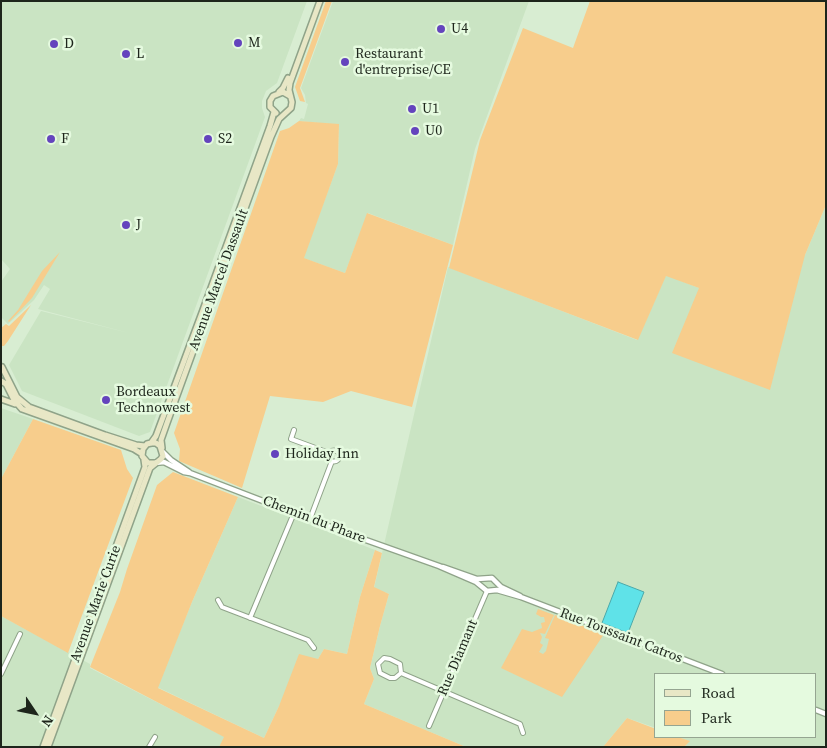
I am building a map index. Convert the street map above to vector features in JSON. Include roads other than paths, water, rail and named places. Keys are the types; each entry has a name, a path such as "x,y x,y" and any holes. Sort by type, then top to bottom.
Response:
{"main road":[{"path":"318,1 290,82 291,108 284,114 274,112 270,106 270,101 287,81 318,1"},
{"path":"279,92 290,96"},
{"name":"Avenue Marcel Dassault","path":"151,443 158,431 203,310 274,112"},
{"name":"Avenue Marcel Dassault","path":"162,450 163,434 224,264 271,137 279,119 284,114"},
{"path":"1,361 1,368 17,397 29,407 136,445 158,444 162,450 161,459 155,463 148,463 134,449 28,412 18,405 1,399"},
{"path":"1,381 6,384 18,405"},
{"path":"143,457 144,446"},
{"name":"Avenue Marie Curie","path":"43,747 145,467 143,457"},
{"name":"Avenue Marie Curie","path":"48,747 150,468 155,463"}],"street":[{"path":"294,430 291,439 329,454"},
{"name":"Chemin du Phare","path":"162,450 171,460 190,473"},
{"path":"329,454 334,450 339,453 338,460 332,461"},
{"path":"329,454 328,458 332,461"},
{"path":"310,519 332,461"},
{"name":"Chemin du Phare","path":"155,463 164,462 184,472 439,566 482,586"},
{"path":"250,618 294,513"},
{"name":"Chemin du Phare","path":"439,566 477,579 486,579"},
{"path":"492,578 496,583 493,590 487,591 482,586 486,579 492,578"},
{"name":"Rue Toussaint Catros","path":"496,583 521,597"},
{"name":"Rue Toussaint Catros","path":"493,590 521,597 719,673"},
{"name":"Rue Diamant","path":"429,726 487,591"},
{"path":"218,600 222,607 308,640 314,648"},
{"path":"1,674 20,634"},
{"path":"384,658 390,658 400,664 401,673 395,678 390,678 380,673 378,664 384,658"},
{"path":"401,673 520,724 524,733"},
{"path":"149,747 155,737"}],"water":[{"path":"618,582 644,592 628,633 602,623"}],"place":[{"name":"U4","path":"441,29"},
{"name":"M","path":"238,43"},
{"name":"D","path":"54,44"},
{"name":"L","path":"126,54"},
{"name":"Restaurant d'entreprise/CE","path":"345,62"},
{"name":"U1","path":"412,109"},
{"name":"U0","path":"415,131"},
{"name":"F","path":"51,139"},
{"name":"S2","path":"208,139"},
{"name":"J","path":"126,225"},
{"name":"Bordeaux Technowest","path":"106,400"},
{"name":"Holiday Inn","path":"275,454"}]}
